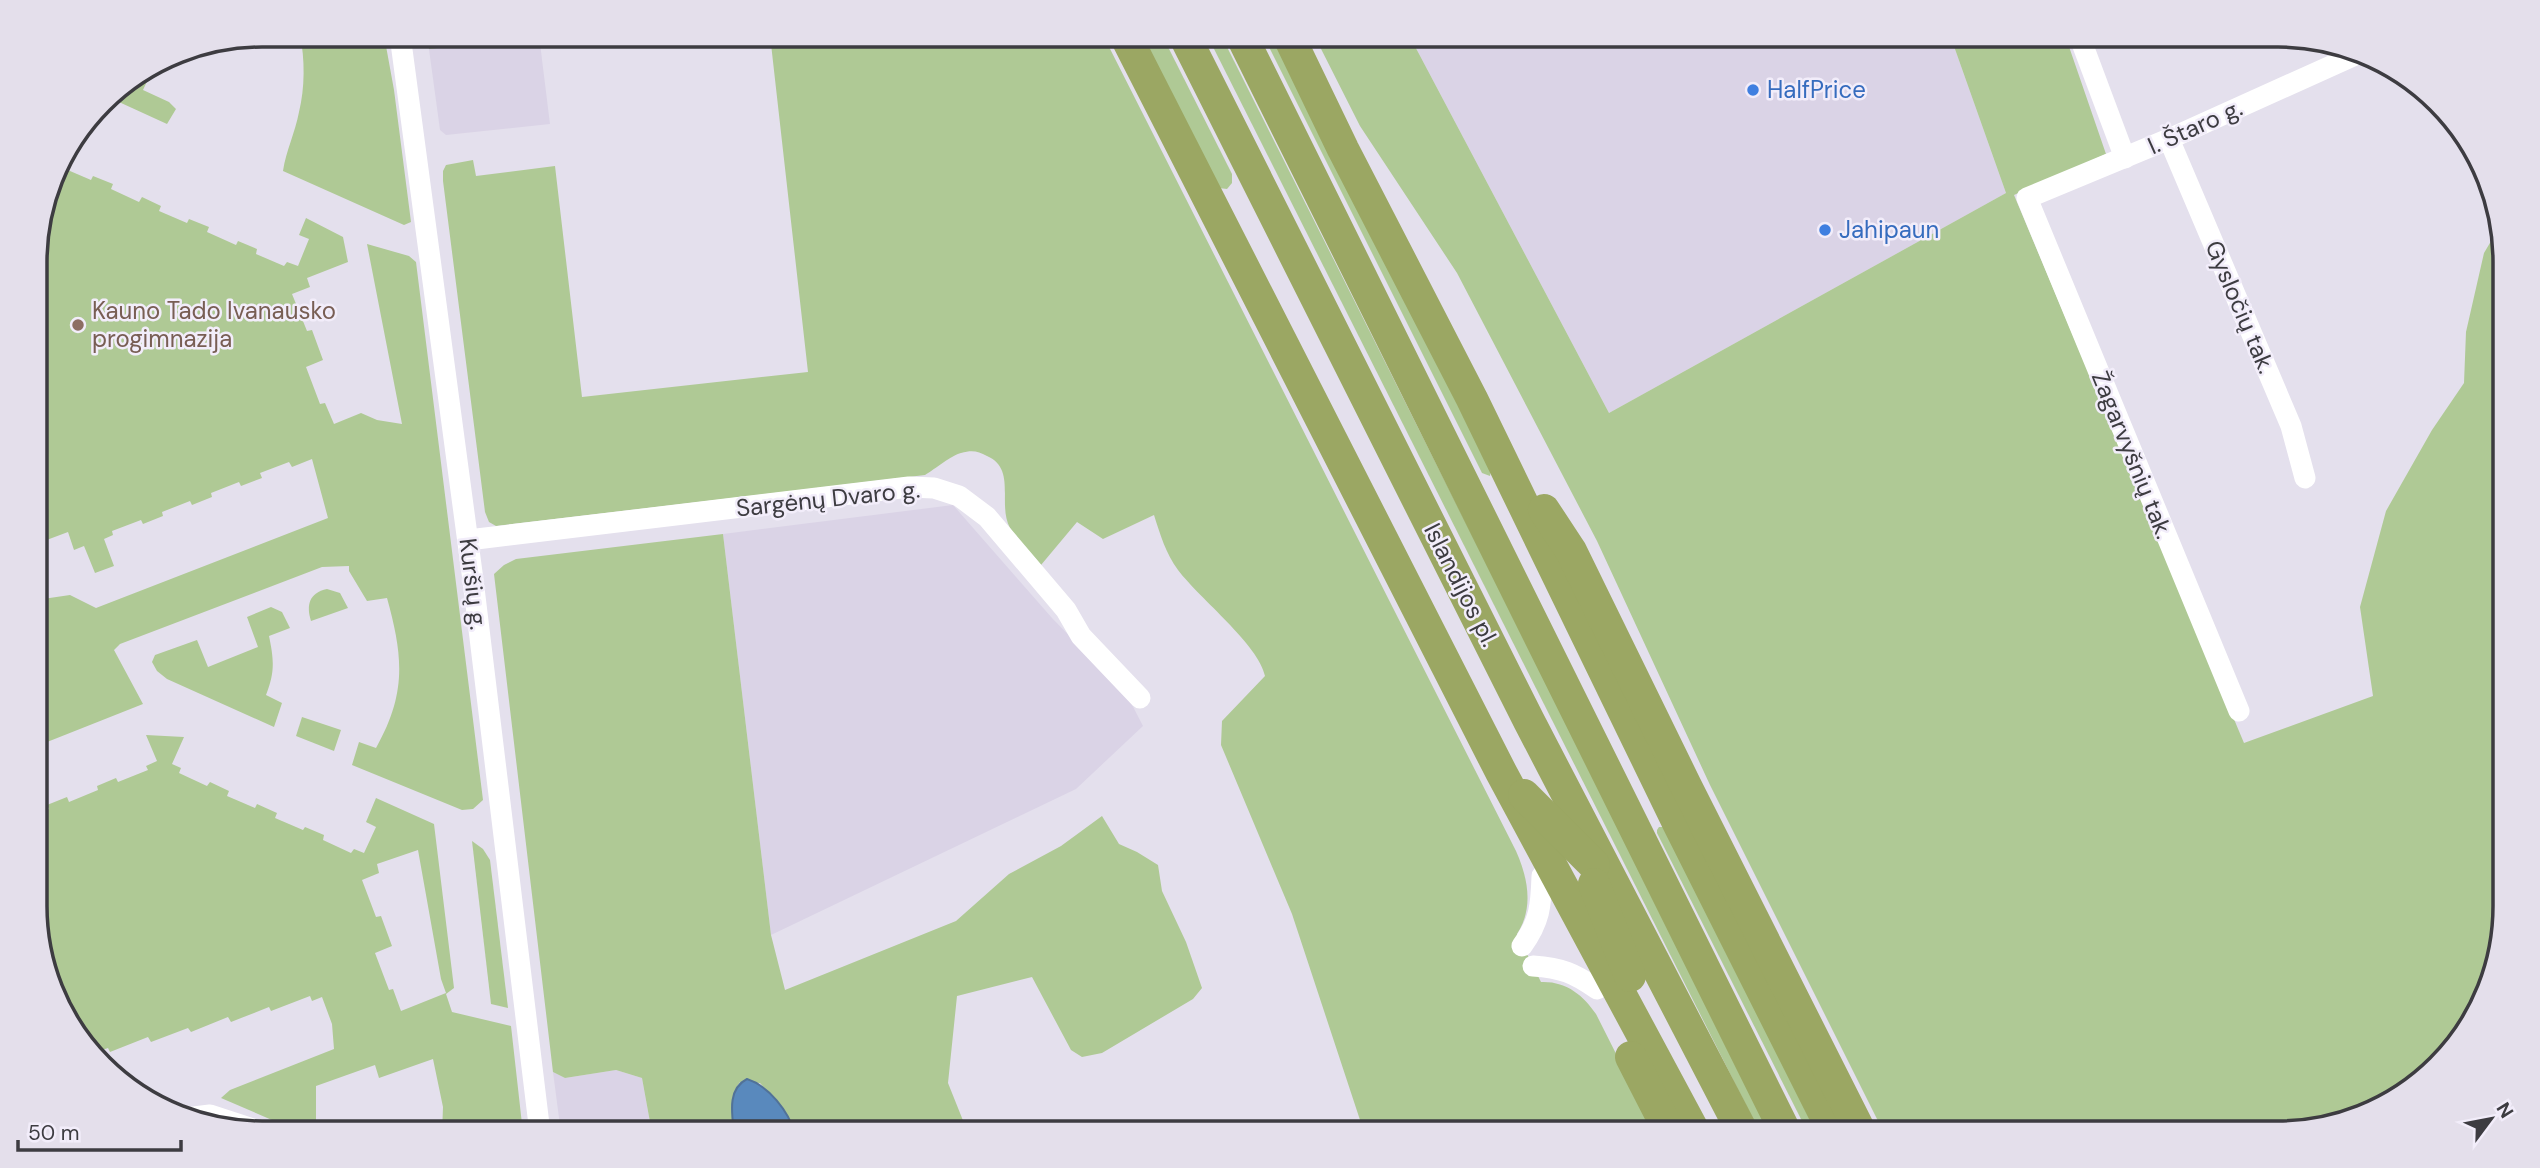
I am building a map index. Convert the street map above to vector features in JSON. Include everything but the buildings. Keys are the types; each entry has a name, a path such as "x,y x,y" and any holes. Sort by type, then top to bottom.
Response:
{"highway":[{"path":"1131,47 1681,1120"},
{"name":"Islandijos pl.","path":"1190,47 1529,721 1736,1120"},
{"name":"Islandijos pl.","path":"1247,47 1780,1120"},
{"path":"1294,47 1472,400 1678,823 1828,1120"},
{"path":"1416,384 1678,823"},
{"path":"1472,400 1571,551 1855,1120"},
{"path":"1529,721 1681,1120"},
{"path":"1501,772 1615,885"},
{"path":"1501,772 1542,876 1597,989 1680,1120"}],"street":[{"name":"Kuršių g.","path":"402,47 467,540 539,1121"},
{"path":"2083,47 2125,158"},
{"name":"I. Štaro g.","path":"2027,198 2169,139 2347,59"},
{"name":"Gysločių tak.","path":"2169,139 2291,426 2305,478"},
{"name":"Žagarvyšnių tak.","path":"2027,198 2239,711"},
{"name":"Sargėnų Dvaro g.","path":"467,540 909,487 934,488 959,496 987,517 1066,610 1081,636 1140,698"},
{"path":"1522,946 1535,928 1541,910 1542,876"},
{"path":"1533,966 1572,972 1597,989"}],"shaded area":[{"path":"429,47 540,47 550,124 446,135 440,130"},
{"path":"1415,47 1954,47 2006,193 1609,413"},
{"path":"953,505 1052,618 1127,695 1143,726 1076,789 771,935 723,534"},
{"path":"616,1070 642,1078 650,1121 559,1121 553,1072 565,1078"}],"green space":[{"path":"301,47 386,47 411,222 404,225 283,171 297,120 303,64"},
{"path":"771,47 1109,47 1516,851 1524,872 1527,893 1526,914 1517,934 1541,982 1558,984 1573,990 1591,1007 1650,1120 1360,1120 1292,914 1221,745 1222,721 1265,676 1252,650 1241,636 1178,570 1167,551 1154,515 1103,539 1077,522 1041,565 1010,528 1001,469 987,456 972,451 953,456 925,475 496,526 489,522 485,512 443,181 446,165 473,160 476,176 555,166 582,397 808,372"},
{"path":"1146,47 1168,47 1232,174 1232,183 1227,189 1219,188"},
{"path":"1213,47 1227,47 1766,1120 1754,1120"},
{"path":"1269,47 1281,47 1491,469 1490,476 1482,473"},
{"path":"1320,47 1415,47 1609,413 2006,193 1954,47 2069,47 2106,154 2014,195 2244,743 2373,696 2360,607 2386,511 2432,430 2464,383 2466,332 2484,253 2491,240 2493,906 2489,948 2481,975 2464,1013 2448,1037 2430,1058 2385,1092 2347,1109 2320,1117 2292,1120 1878,1120 1710,785 1597,541 1457,273 1360,126"},
{"path":"147,81 143,90 169,102 176,109 167,124 119,102"},
{"path":"68,170 91,180 93,176 113,184 111,189 139,202 142,197 161,206 159,211 187,223 189,219 209,227 207,232 236,245 238,241 257,249 256,254 284,266 287,262 298,266 309,239 299,235 306,218 343,237 348,262 307,278 310,287 292,294 307,331 312,330 323,360 306,367 320,404 325,403 334,424 361,413 377,420 402,424 367,244 409,256 416,262 483,800 473,809 462,810 352,765 359,742 376,748 386,728 397,692 399,656 387,598 367,601 349,571 349,566 322,567 120,644 114,650 143,704 47,742 47,598 70,595 96,608 328,518 312,459 292,467 289,462 260,473 262,478 241,486 239,482 211,493 212,497 192,505 190,501 162,512 163,516 143,524 141,520 112,531 113,535 104,539 114,566 95,573 84,546 74,550 68,532 48,540 48,248 55,206"},
{"path":"723,534 771,935 785,990 956,921 1009,874 1061,846 1102,816 1119,844 1158,865 1162,891 1186,942 1202,988 1193,999 1102,1053 1082,1057 1071,1050 1032,977 957,996 948,1083 963,1121 789,1121 782,1108 760,1083 740,1082 733,1100 733,1121 650,1121 642,1078 616,1070 565,1078 553,1072 494,574 516,559"},
{"path":"327,589 340,593 348,608 311,621 310,600 316,593"},
{"path":"271,607 282,612 290,628 269,636 273,666 266,695 282,703 274,727 167,679 157,671 152,662 155,655 197,640 208,667 258,647 247,617"},
{"path":"302,717 341,730 334,751 296,736"},
{"path":"146,735 184,737 172,764 181,768 179,773 207,786 210,782 229,791 227,796 255,808 257,804 277,813 275,818 303,830 305,827 324,835 323,840 351,853 354,849 364,853 376,827 366,822 376,798 434,824 454,988 446,994 452,1012 511,1026 522,1121 442,1121 443,1107 433,1059 379,1078 375,1065 316,1086 316,1121 274,1121 221,1098 230,1090 334,1049 332,1024 322,997 312,1001 310,996 271,1011 269,1007 231,1022 228,1017 191,1032 188,1028 151,1042 148,1037 110,1052 108,1048 103,1050 76,1013 55,962 47,906 47,805 67,797 69,802 98,790 97,786 116,778 118,782 148,770 146,766 157,761","holes":["418,850 441,979 446,993 401,1011 393,989 389,990 375,953 392,946 381,916 376,917 362,880 379,873 377,864"]},
{"path":"1663,827 1812,1120 1802,1120 1657,830"},
{"path":"472,841 483,849 490,860 508,1008 491,1004"}],"water":[{"path":"747,1079 763,1087 777,1100 790,1121 733,1121 732,1103 741,1083"}],"place":[{"name":"HalfPrice","path":"1753,90"},
{"name":"Jahipaun","path":"1825,230"},
{"name":"Kauno Tado Ivanausko progimnazija","path":"78,325"}]}
